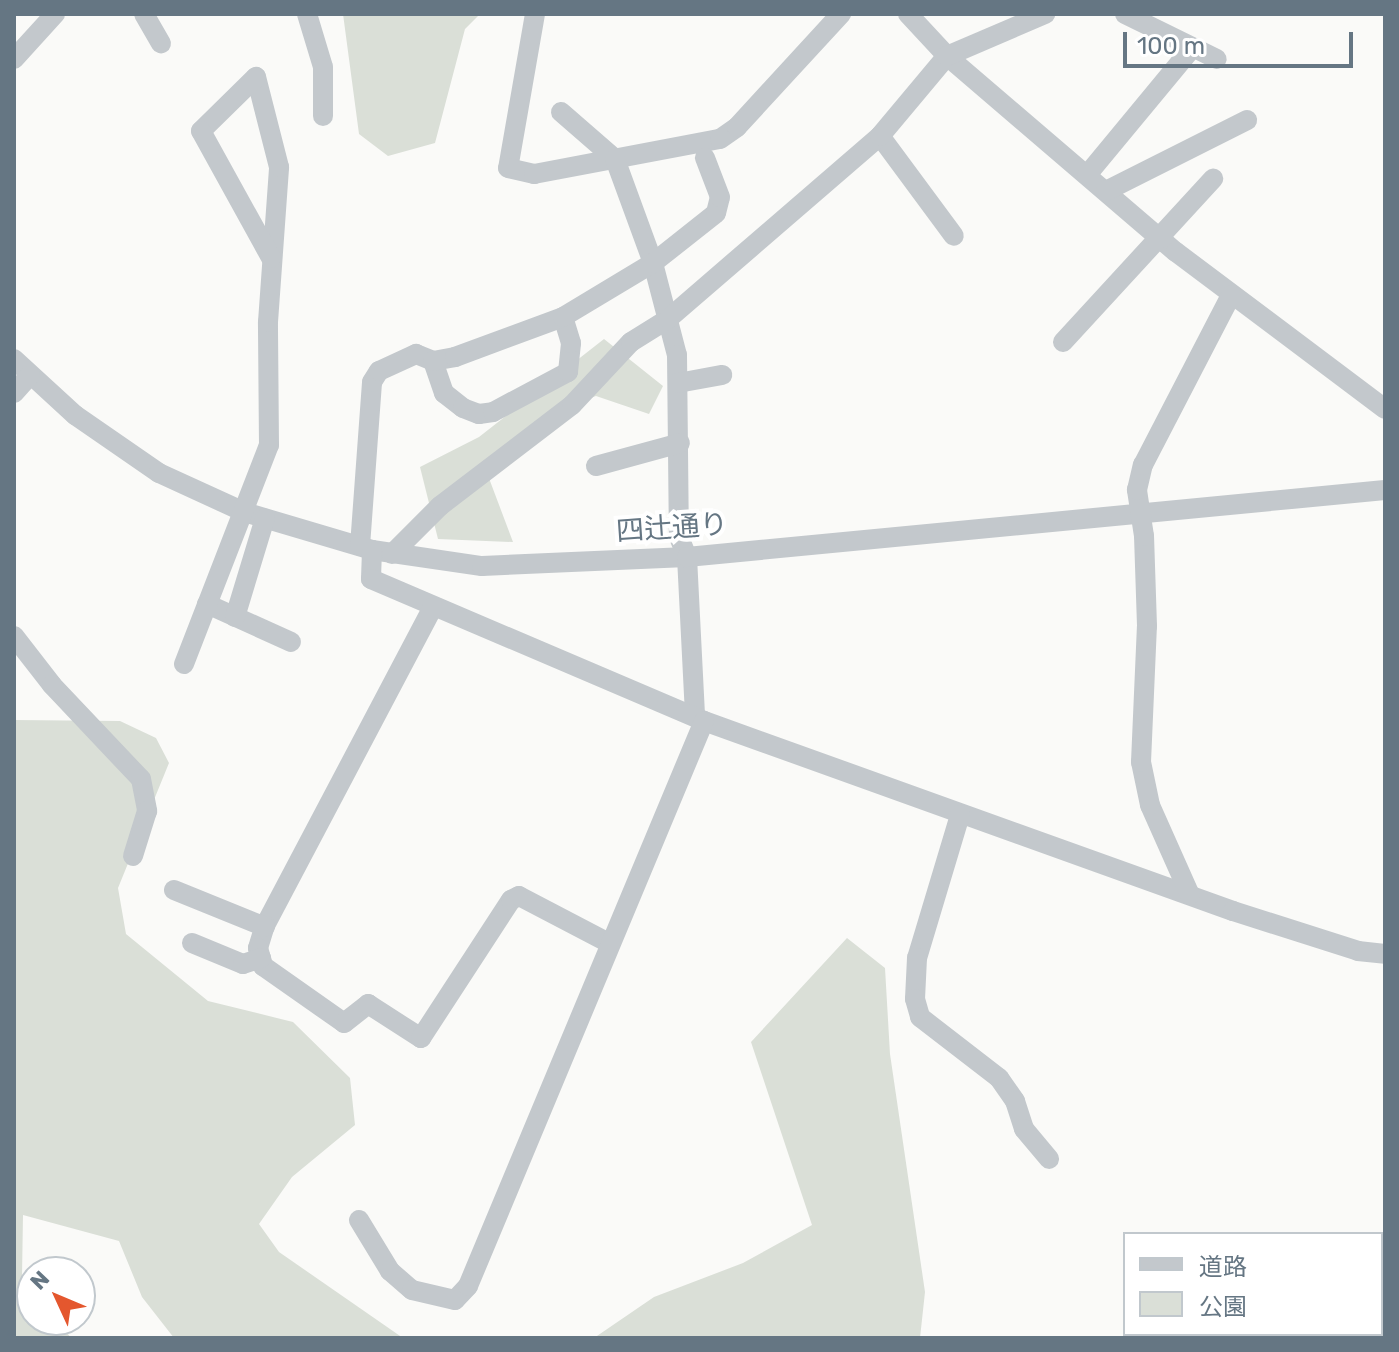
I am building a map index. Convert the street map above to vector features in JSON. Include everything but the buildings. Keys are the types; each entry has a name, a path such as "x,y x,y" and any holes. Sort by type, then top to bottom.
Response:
{"street":[{"path":"14,59 55,14"},
{"path":"144,14 161,43"},
{"path":"307,14 323,67 323,116"},
{"path":"535,14 508,168 534,174 728,133 841,14"},
{"path":"908,14 947,56 1159,238 1385,409"},
{"path":"375,550 440,506 572,405 631,342 668,319 880,136 947,56 1045,14"},
{"path":"1125,14 1217,59"},
{"path":"1087,175 1192,48"},
{"path":"184,664 269,445 271,258 279,167 256,77 201,131 271,258"},
{"path":"359,1220 390,1271 412,1290 455,1300 468,1286 699,719 687,557 679,537 678,383 668,319 653,263 615,159 561,112"},
{"path":"1106,191 1247,120"},
{"path":"880,136 954,236"},
{"path":"705,158 720,197 716,213 653,263 563,317 433,361 416,354 396,360 372,382 375,550 371,579 699,719 1190,895 1358,951 1385,954"},
{"path":"1063,342 1213,179"},
{"path":"1190,895 1150,805 1141,762 1147,626 1137,490 1143,465 1231,295"},
{"path":"433,361 444,393 463,408 479,414 493,412 568,372 571,343 563,317"},
{"name":"四辻通り","path":"14,359 75,415 159,473 244,512 375,550 482,566 687,557 1385,490"},
{"path":"14,393 30,375"},
{"path":"678,383 722,375"},
{"path":"596,466 680,443"},
{"path":"235,617 265,518"},
{"path":"207,604 291,642"},
{"path":"433,607 265,927 258,948 263,966 344,1023 368,1004 421,1038 511,900 519,896 609,943"},
{"path":"14,636 141,779 147,811 133,856"},
{"path":"960,815 917,958 915,999 920,1017 999,1078 1015,1101 1024,1129 1049,1159"},
{"path":"174,890 265,927"},
{"path":"192,943 243,964 261,958"}],"green space":[{"path":"343,14 480,14 465,29 435,143 388,156 359,134"},
{"path":"604,339 663,386 649,414 596,396 550,413 484,465 513,542 438,539 420,467 479,437"},
{"path":"14,720 120,721 156,738 169,763 118,888 126,934 208,1001 293,1022 350,1078 355,1125 292,1177 259,1224 279,1252 403,1338 174,1338 142,1297 119,1241 23,1215 22,1256 16,1256 16,1336 71,1338 14,1338"},
{"path":"847,938 885,968 890,1054 925,1292 920,1338 594,1338 654,1297 743,1263 812,1225 751,1042"}]}
